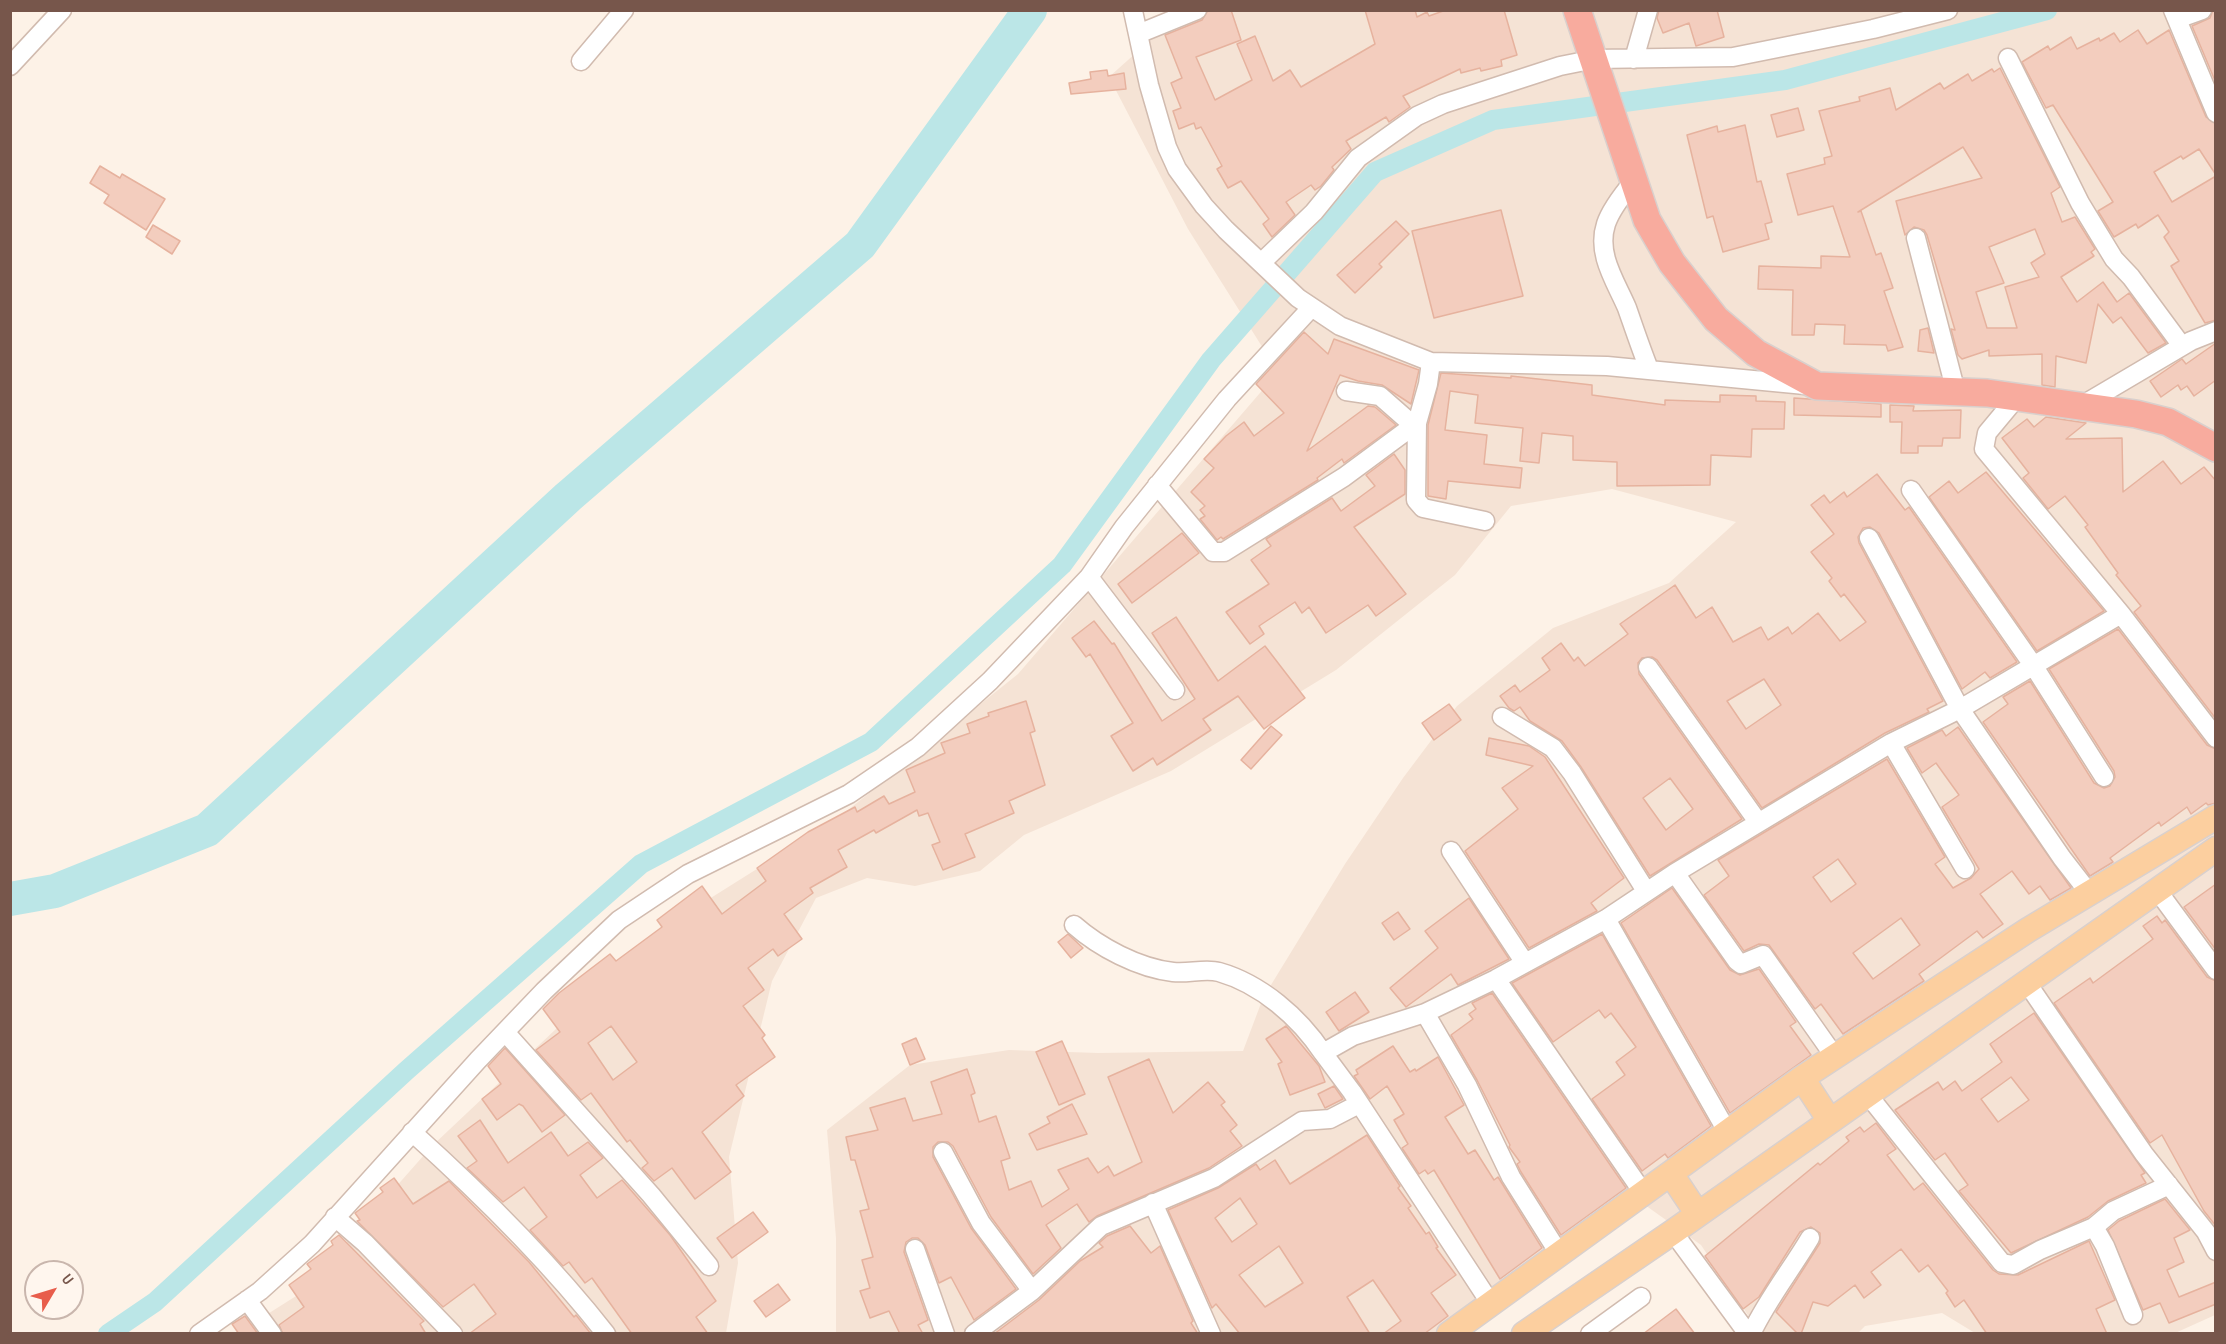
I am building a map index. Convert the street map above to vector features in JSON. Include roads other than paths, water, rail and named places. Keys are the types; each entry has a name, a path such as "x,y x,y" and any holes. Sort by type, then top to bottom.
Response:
{"highway":[{"path":"1577,10 1647,220 1672,263 1716,319 1756,353 1817,386 2017,397 2136,414 2168,422 2216,448"}],"main road":[{"path":"1449,1334 1802,1078 2010,942 2216,817"},
{"path":"1527,1333 2216,849"},
{"path":"1802,1078 1830,1121"},
{"path":"1671,1174 1697,1213"}],"street":[{"path":"10,66 62,10"},
{"path":"581,61 624,10"},
{"path":"1138,34 1197,10"},
{"path":"1634,59 1648,10"},
{"path":"1264,267 1314,212 1358,158 1417,116 1494,86 1560,66 1598,70 1634,59 1733,57 1873,29 1948,10"},
{"path":"2202,10 2175,15 2216,114"},
{"path":"1133,11 1149,85 1167,147 1177,169 1204,206 1264,267 1305,303 1341,326 1431,362 1648,369 1817,386"},
{"path":"2008,58 2080,203 2108,250 2182,346"},
{"path":"1633,182 1618,201 1605,225 1604,248 1607,264 1626,306 1648,369"},
{"path":"1916,238 1956,392"},
{"path":"199,1334 246,1300 312,1244 505,1032 619,920 688,874 849,794 918,747 990,681 1089,577 1157,485 1305,303"},
{"path":"2081,406 2182,346 2216,331"},
{"path":"1431,362 1428,384 1415,424 1416,500 1423,508 1485,521"},
{"path":"1346,391 1380,396 1415,424"},
{"path":"2017,397 1987,433 1984,449 2121,614 2216,738"},
{"path":"1157,485 1213,552 1224,552 1344,477 1415,424"},
{"path":"1911,490 2033,666 2104,777"},
{"path":"1869,538 1960,709 2062,858 2090,894"},
{"path":"1089,577 1175,690"},
{"path":"1323,1053 1353,1036 1425,1013 1496,979 1606,919 1675,873 1891,743 1960,709 2121,614"},
{"path":"1648,667 1758,822"},
{"path":"1502,717 1553,748 1646,891"},
{"path":"1891,743 1965,869"},
{"path":"1450,851 1525,963"},
{"path":"1675,873 1731,956 1741,964 1763,956 1835,1057"},
{"path":"2157,890 2216,970"},
{"path":"1606,919 1728,1132"},
{"path":"1074,925 1093,942 1141,962 1173,972 1216,971 1236,978 1287,1010 1323,1053 1359,1104 1491,1304"},
{"path":"1496,979 1644,1194"},
{"path":"2026,983 2144,1154 2206,1232 2216,1251"},
{"path":"1425,1013 1467,1085 1512,1177 1560,1255"},
{"path":"505,1032 651,1195 709,1266"},
{"path":"1868,1095 2002,1263 2013,1265 2040,1250 2094,1227 2113,1211 2169,1185"},
{"path":"974,1334 1032,1291 1101,1226 1226,1171 1256,1149 1302,1121 1330,1119 1359,1104"},
{"path":"412,1132 490,1204 578,1298 606,1334"},
{"path":"943,1152 981,1223 1032,1291"},
{"path":"1153,1203 1211,1334"},
{"path":"335,1217 365,1243 453,1334"},
{"path":"2094,1227 2105,1246 2133,1315"},
{"path":"1673,1232 1750,1334 1761,1313 1810,1238"},
{"path":"915,1249 945,1334"},
{"path":"1591,1333 1641,1297"},
{"path":"246,1300 272,1334"}],"waterway":[{"path":"10,899 55,891 207,830 568,497 860,245 1030,10"},
{"path":"108,1334 155,1302 406,1071 641,864 871,742 1062,565 1211,360 1375,172 1493,120 1785,80 2047,10"}]}
